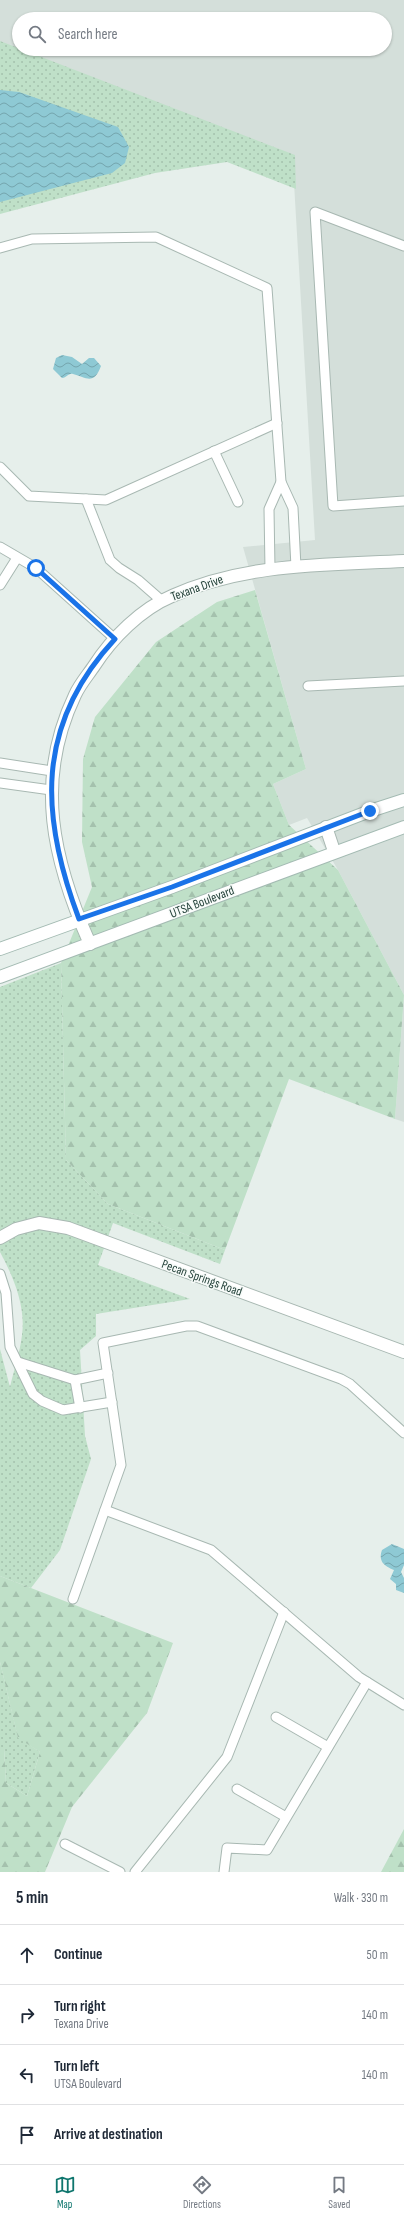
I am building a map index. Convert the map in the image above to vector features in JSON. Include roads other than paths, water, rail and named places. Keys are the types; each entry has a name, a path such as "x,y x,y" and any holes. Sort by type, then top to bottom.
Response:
{"street":[{"name":"Texana Drive","path":"90,944 66,884 56,848 51,790 52,771 62,726 76,693 104,652 115,639 148,610 171,596 211,582 246,572 270,568 404,560"},
{"name":"UTSA Boulevard","path":"0,949 79,919 172,887 326,827 404,800"},
{"path":"326,827 334,851"},
{"name":"UTSA Boulevard","path":"0,977 334,851 404,827"},
{"name":"Pecan Springs Road","path":"0,1238 16,1229 39,1223 68,1228 404,1352"}],"lane":[{"path":"404,246 315,212 334,506 404,502"},
{"path":"0,248 32,239 156,237 267,288 281,482 293,508 296,567"},
{"path":"0,467 29,496 106,500 277,423"},
{"path":"214,451 238,502"},
{"path":"270,568 269,509 281,482"},
{"path":"86,499 110,560 119,568 138,580 162,601"},
{"path":"0,547 36,568 115,639"},
{"path":"0,585 17,558"},
{"path":"308,686 404,681"},
{"path":"0,763 52,771"},
{"path":"0,783 51,790"},
{"path":"0,1274 6,1293 10,1346 33,1394 42,1401 64,1410 112,1402"},
{"path":"73,1599 121,1465 103,1343 186,1326 197,1326 341,1379 350,1384 404,1433"},
{"path":"18,1362 75,1380 108,1373"},
{"path":"75,1380 80,1408"},
{"path":"105,1510 212,1550 367,1682 404,1705"},
{"path":"135,1872 227,1757 284,1612"},
{"path":"224,1872 227,1848 267,1850 367,1682"},
{"path":"276,1717 328,1747"},
{"path":"237,1789 286,1817"},
{"path":"65,1844 120,1872"}],"water":[{"path":"0,90 19,92 118,127 129,147 125,163 112,173 0,202"},
{"path":"62,355 72,357 82,364 89,358 94,358 101,366 96,376 90,379 73,374 62,378 53,369 56,358"},
{"path":"392,1544 404,1549 404,1565 401,1572 404,1578 404,1593 396,1590 396,1584 390,1579 394,1570 387,1567 381,1560 382,1550"}]}
